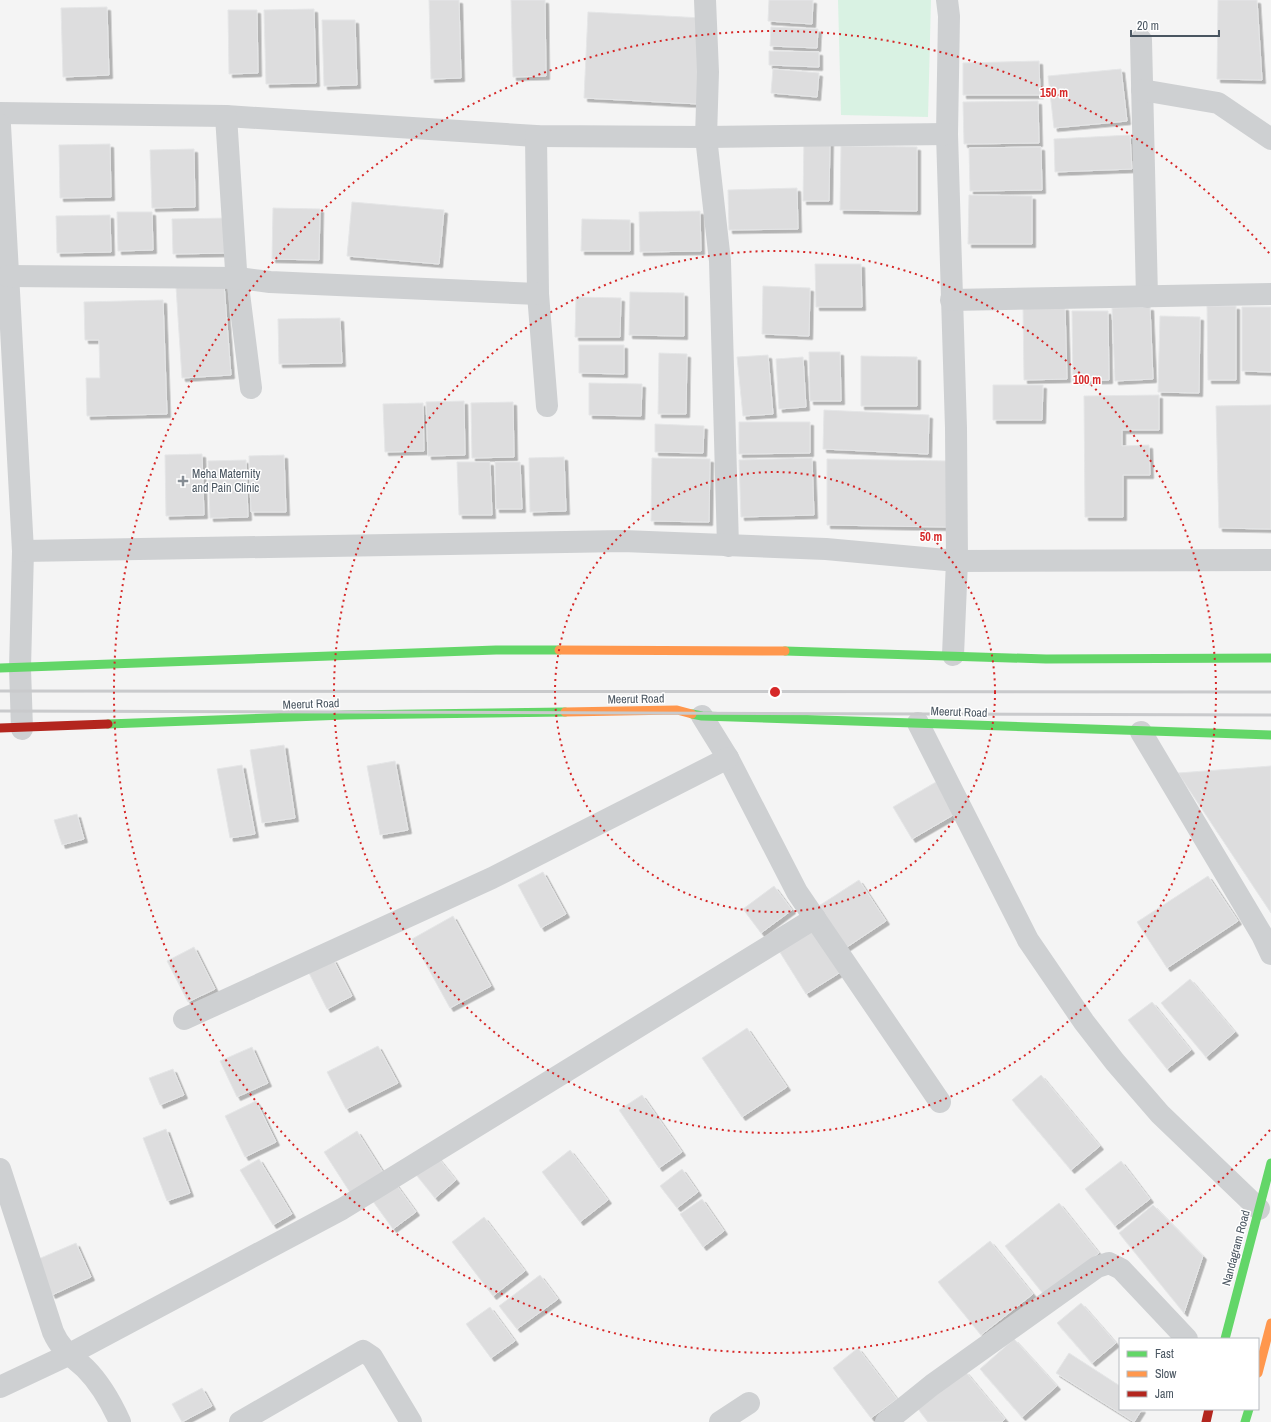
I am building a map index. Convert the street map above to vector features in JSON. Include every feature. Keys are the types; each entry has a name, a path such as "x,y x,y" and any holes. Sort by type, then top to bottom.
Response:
{"main road":[{"path":"10,668 496,650 772,651 953,655 1046,659 1271,658"},
{"name":"Meerut Road","path":"0,728 22,729 345,715 677,710 702,716 1141,732 1271,735"},
{"name":"Nandagram Road","path":"1225,1338 1271,1163"},
{"path":"1259,1369 1271,1323"},
{"path":"1206,1422 1209,1410"},
{"path":"1245,1422 1249,1410"}],"street":[{"path":"705,0 708,72 706,136 720,261 728,546"},
{"path":"947,0 949,16 947,134 956,428 957,561 953,655"},
{"path":"1141,40 1147,297"},
{"path":"1142,90 1218,103 1271,139"},
{"path":"0,113 226,116 536,136 947,134"},
{"path":"226,116 238,278 251,388"},
{"path":"0,125 23,551 10,668 22,729"},
{"path":"536,136 538,294 547,406"},
{"path":"8,276 238,278 277,282 538,294"},
{"path":"951,300 1271,294"},
{"path":"23,551 623,541 826,549 957,561 1271,560"},
{"path":"702,716 728,758 797,892 940,1102"},
{"path":"918,723 1028,940 1084,1022 1115,1062 1160,1114 1259,1209"},
{"path":"1141,732 1262,935 1271,954"},
{"path":"184,1019 492,878 728,758"},
{"path":"0,1387 68,1355 342,1209 815,918"},
{"path":"0,1169 52,1332 59,1345 68,1355 85,1368 110,1400 120,1422"},
{"path":"886,1422 932,1385 1097,1266 1109,1263 1122,1270 1187,1338"},
{"path":"240,1422 363,1351 372,1357 412,1422"},
{"path":"720,1422 749,1402"}],"green space":[{"path":"838,0 931,0 928,117 841,115"}],"building":[{"path":"429,0 459,0 461,78 431,79"},
{"path":"511,0 545,0 546,76 513,77"},
{"path":"769,0 813,0 812,24 768,21"},
{"path":"1218,0 1257,0 1262,80 1217,79"},
{"path":"107,7 109,75 63,77 61,8"},
{"path":"314,9 316,83 266,84 264,10"},
{"path":"228,10 257,10 258,73 229,74"},
{"path":"588,12 703,18 699,104 584,98"},
{"path":"322,20 355,20 357,85 324,86"},
{"path":"771,27 818,29 817,48 770,46"},
{"path":"769,51 819,52 819,67 769,65"},
{"path":"1039,61 1040,95 963,95 963,63"},
{"path":"773,69 819,73 817,97 771,93"},
{"path":"1121,69 1127,121 1054,128 1048,76"},
{"path":"1038,101 1039,143 964,144 963,102"},
{"path":"1130,135 1132,169 1055,172 1054,139"},
{"path":"804,136 830,137 829,201 803,201"},
{"path":"110,144 111,197 60,198 59,145"},
{"path":"841,146 917,147 917,211 840,210"},
{"path":"1041,147 1042,190 970,191 969,148"},
{"path":"194,149 195,207 152,208 150,150"},
{"path":"797,188 798,229 729,230 728,190"},
{"path":"969,195 1032,196 1032,244 968,244"},
{"path":"352,202 444,210 439,264 347,256"},
{"path":"273,208 320,209 319,260 272,259"},
{"path":"700,211 701,251 640,252 639,212"},
{"path":"117,212 152,212 153,250 118,251"},
{"path":"110,215 111,252 57,253 56,216"},
{"path":"228,218 228,253 173,254 172,219"},
{"path":"582,219 630,220 630,251 581,251"},
{"path":"815,264 861,264 862,307 816,307"},
{"path":"224,284 231,375 182,378 176,287"},
{"path":"763,286 810,288 809,336 762,334"},
{"path":"630,292 684,293 684,336 629,335"},
{"path":"576,297 621,298 620,337 575,337"},
{"path":"163,300 167,414 87,416 86,378 100,378 99,340 85,340 84,302"},
{"path":"1207,306 1236,306 1236,380 1208,380"},
{"path":"1065,307 1067,379 1024,380 1023,308"},
{"path":"1150,307 1153,379 1115,381 1112,308"},
{"path":"1242,307 1271,307 1271,372 1242,371"},
{"path":"1072,311 1108,311 1109,380 1073,381"},
{"path":"1160,316 1200,317 1199,393 1158,392"},
{"path":"340,318 342,363 279,364 278,319"},
{"path":"579,345 624,345 624,374 579,373"},
{"path":"809,352 840,352 841,401 810,401"},
{"path":"659,353 687,354 686,414 658,414"},
{"path":"768,355 773,414 743,416 737,357"},
{"path":"861,356 917,357 917,406 861,406"},
{"path":"803,357 806,407 779,409 776,359"},
{"path":"589,383 642,384 641,416 589,415"},
{"path":"993,385 1043,385 1042,420 993,420"},
{"path":"1159,395 1159,430 1122,430 1122,446 1149,445 1150,475 1123,475 1123,517 1085,517 1084,396"},
{"path":"464,401 465,455 428,456 426,402"},
{"path":"513,402 514,457 472,458 471,403"},
{"path":"423,403 424,451 385,452 383,404"},
{"path":"1271,405 1271,529 1219,528 1216,406"},
{"path":"824,410 929,415 928,454 823,449"},
{"path":"739,422 810,422 810,453 739,454"},
{"path":"655,424 704,426 703,453 655,452"},
{"path":"202,454 204,515 166,516 165,455"},
{"path":"284,455 286,512 251,512 249,456"},
{"path":"564,457 566,511 530,512 529,458"},
{"path":"652,458 710,459 709,522 651,521"},
{"path":"812,458 814,515 741,517 739,460"},
{"path":"827,459 948,461 947,527 827,525"},
{"path":"246,460 248,517 210,518 208,461"},
{"path":"457,462 490,462 492,515 459,515"},
{"path":"495,462 520,462 522,509 496,509"},
{"path":"284,745 295,818 262,823 250,750"},
{"path":"395,761 408,830 380,835 367,766"},
{"path":"242,765 255,834 230,838 217,769"},
{"path":"1271,766 1271,913 1178,773"},
{"path":"936,782 955,814 912,839 893,807"},
{"path":"77,814 84,839 62,845 54,820"},
{"path":"543,872 566,914 541,928 518,885"},
{"path":"1208,876 1238,921 1167,968 1137,922"},
{"path":"859,880 886,921 841,951 814,909"},
{"path":"774,886 792,910 761,933 743,909"},
{"path":"453,916 491,986 450,1008 412,939"},
{"path":"814,922 844,970 806,994 776,946"},
{"path":"194,947 215,989 188,1002 167,961"},
{"path":"333,959 352,996 327,1009 308,971"},
{"path":"1190,979 1235,1032 1206,1057 1161,1003"},
{"path":"1152,1002 1191,1050 1167,1069 1128,1020"},
{"path":"747,1028 787,1087 742,1117 702,1058"},
{"path":"378,1046 398,1083 346,1109 327,1072"},
{"path":"252,1047 268,1083 237,1097 220,1061"},
{"path":"173,1069 184,1095 160,1105 149,1078"},
{"path":"1041,1075 1100,1146 1071,1170 1012,1100"},
{"path":"642,1095 682,1152 659,1168 619,1110"},
{"path":"256,1101 276,1142 245,1157 225,1116"},
{"path":"166,1129 190,1193 167,1201 143,1138"},
{"path":"357,1131 386,1177 353,1197 324,1152"},
{"path":"570,1150 608,1200 580,1222 542,1172"},
{"path":"435,1154 456,1180 435,1198 414,1172"},
{"path":"259,1159 292,1214 273,1225 240,1170"},
{"path":"1121,1161 1150,1199 1115,1226 1085,1189"},
{"path":"682,1169 698,1192 677,1208 660,1186"},
{"path":"395,1183 416,1212 393,1229 372,1200"},
{"path":"702,1199 724,1231 703,1247 680,1214"},
{"path":"1059,1203 1099,1253 1045,1296 1005,1246"},
{"path":"1153,1205 1203,1256 1184,1313 1119,1233"},
{"path":"484,1217 525,1271 493,1296 452,1242"},
{"path":"990,1241 1033,1294 981,1335 938,1282"},
{"path":"76,1243 91,1277 52,1295 36,1260"},
{"path":"540,1275 558,1299 517,1329 499,1306"},
{"path":"1081,1303 1116,1343 1092,1363 1057,1323"},
{"path":"490,1307 515,1341 491,1358 466,1324"},
{"path":"1014,1339 1057,1386 1022,1417 980,1369"},
{"path":"858,1348 897,1399 871,1418 833,1368"},
{"path":"1069,1353 1119,1385 1119,1410 1141,1410 1134,1422 1056,1373"},
{"path":"965,1371 1005,1419 1002,1422 928,1422 918,1409"},
{"path":"202,1388 212,1406 182,1422 172,1404"}],"railway":[{"path":"0,691 1271,692"},
{"path":"0,711 1271,715"}],"traffic: fast":[{"path":"0,668 496,650 559,650"},
{"path":"785,651 1046,659 1271,658"},
{"path":"108,724 345,715 565,712"},
{"path":"692,714 702,716 1271,735"},
{"path":"1225,1338 1271,1163"},
{"path":"1245,1422 1249,1410"}],"traffic: slow":[{"path":"559,650 785,651"},
{"path":"565,712 677,710 692,714"},
{"path":"1259,1369 1271,1323"}],"traffic: jam":[{"path":"0,728 108,724"},
{"path":"1206,1422 1209,1410"}],"place":[{"name":"Meha Maternity and Pain Clinic","path":"183,481"}]}
